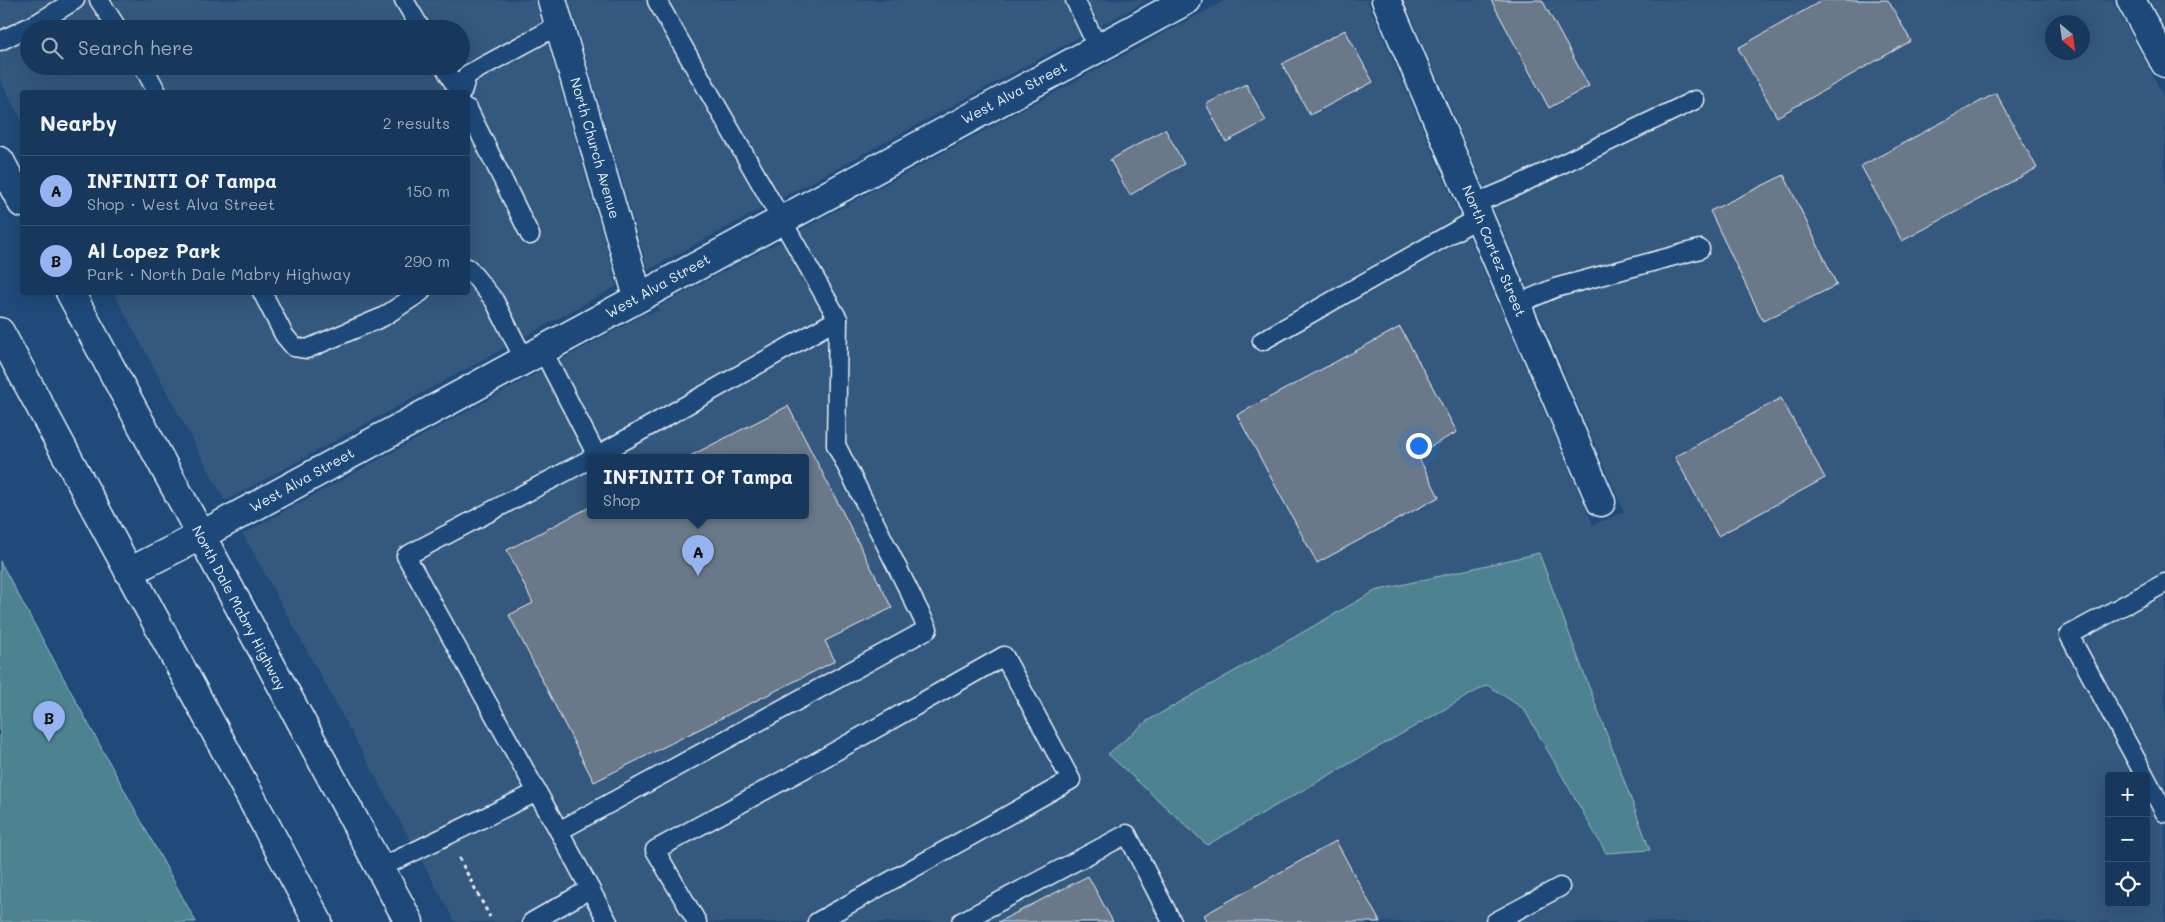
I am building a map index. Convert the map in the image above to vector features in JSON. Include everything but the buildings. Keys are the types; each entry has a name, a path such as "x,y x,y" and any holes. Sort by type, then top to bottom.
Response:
{"street":[{"name":"West Alva Street","path":"129,572 200,536 782,218 1187,0"},
{"name":"North Cortez Street","path":"1386,0 1601,502"},
{"path":"2131,0 2165,63"},
{"name":"North Church Avenue","path":"556,12 638,297"},
{"path":"0,161 20,200"},
{"name":"North Dale Mabry Highway","path":"72,295 409,922"},
{"path":"0,332 318,922"}],"lane":[{"path":"42,20 74,0"},
{"path":"99,0 112,20"},
{"path":"404,0 416,20"},
{"path":"1075,0 1098,48"},
{"path":"559,831 928,629 836,445 838,319 657,1"},
{"path":"470,73 556,12"},
{"path":"0,41 20,31"},
{"path":"148,75 155,87"},
{"path":"450,75 459,90"},
{"path":"461,90 467,75"},
{"path":"1262,341 1512,188 1696,100"},
{"path":"470,113 530,234"},
{"path":"1517,304 1555,288 1700,249"},
{"path":"470,270 533,354 592,454"},
{"path":"264,295 284,335 294,347 306,349 383,316 416,295"},
{"path":"601,454 838,319"},
{"path":"587,462 406,556 608,922"},
{"path":"2143,772 2069,635 2165,583"},
{"path":"697,922 655,850 804,769 1004,656 1071,780 817,922"},
{"path":"2150,785 2165,813"},
{"path":"380,868 537,792"},
{"path":"961,922 1127,834 1172,922"},
{"path":"1495,922 1560,888"},
{"path":"532,922 590,889"}],"path":[{"path":"459,858 490,918"}],"shaded area":[{"path":"0,0 535,0 617,286 225,501 115,295 470,295 470,90 20,90 20,117 0,79"},
{"path":"569,0 1148,0 648,270"},
{"path":"1226,0 1367,0 1593,525 1624,512 1404,0 2112,0 2165,98 2165,922 455,922 243,534 645,314 659,311 658,307","holes":["1539,554 1605,853 1524,709 1486,685"]},
{"path":"2150,0 2165,0 2165,28"}],"green space":[{"path":"1539,553 1650,850 1606,853 1524,709 1487,685 1207,845 1108,754 1147,721 1375,591"},
{"path":"0,561 196,922 0,922"}],"place":[{"name":"INFINITI Of Tampa","path":"698,576"},
{"name":"Al Lopez Park","path":"49,742"}]}
